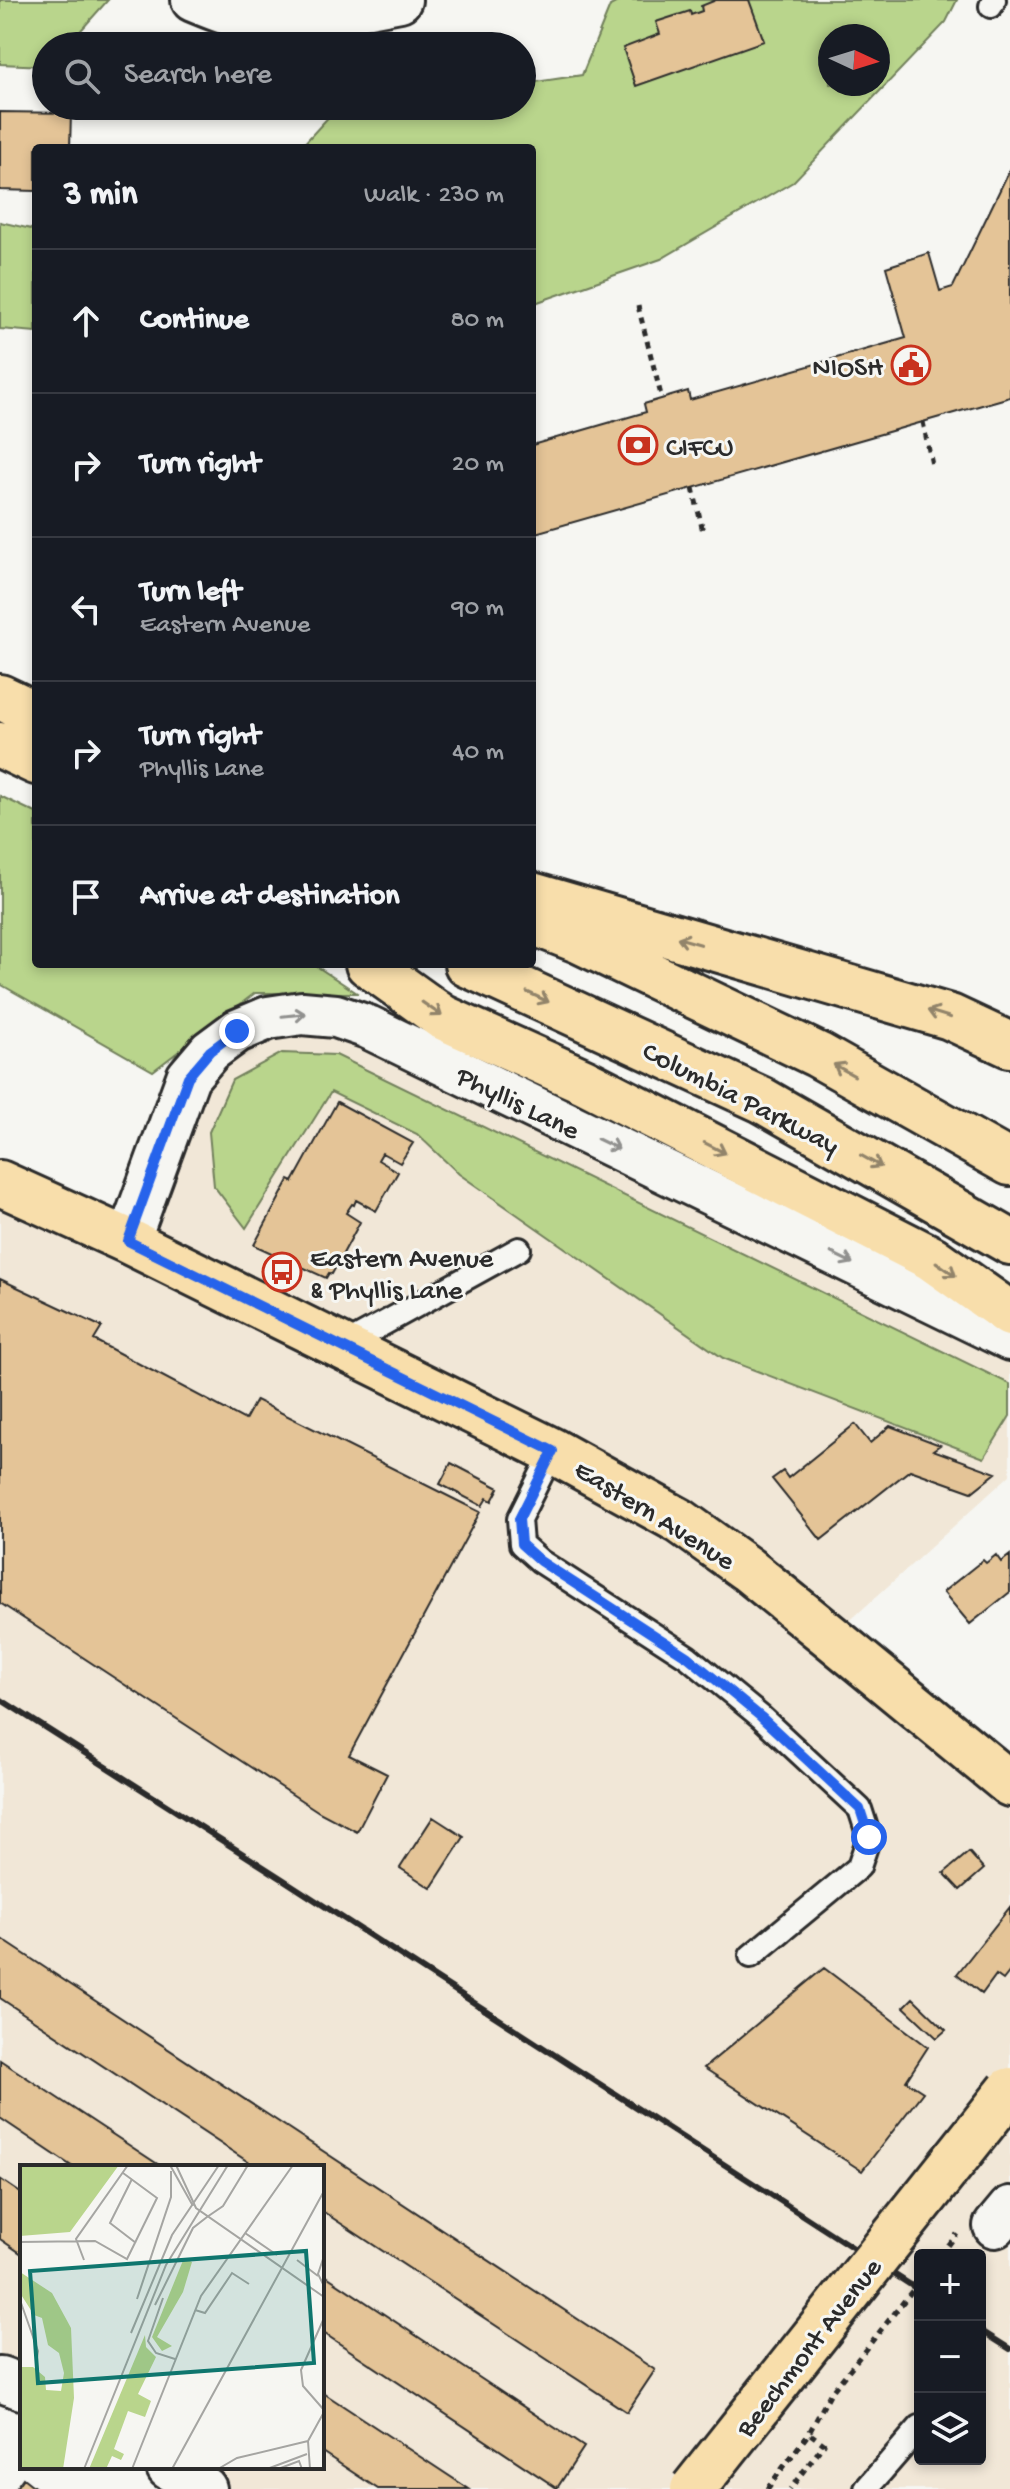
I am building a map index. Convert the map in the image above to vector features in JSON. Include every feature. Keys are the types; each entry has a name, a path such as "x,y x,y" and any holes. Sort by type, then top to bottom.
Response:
{"main road":[{"path":"0,697 32,712"},
{"path":"0,745 32,760"},
{"path":"536,896 950,1017 1010,1045"},
{"path":"536,924 578,940 818,1055 1010,1163"},
{"path":"374,968 442,1017 584,1081 931,1258 1010,1314"},
{"name":"Columbia Parkway","path":"476,968 762,1100 1010,1242"},
{"name":"Eastern Avenue","path":"0,1183 128,1241 553,1451 680,1521 747,1569 1010,1784"},
{"name":"Beechmont Avenue","path":"693,2489 1010,2090"}],"street":[{"path":"193,0 237,18 269,22 284,22 400,0"},
{"name":"Phyllis Lane","path":"128,1241 188,1077 210,1051 237,1031 268,1018 302,1013 336,1016 368,1027 1010,1339"},
{"path":"0,2379 20,2386"},
{"path":"172,2469 204,2489"}],"lane":[{"path":"341,1347 519,1249"},
{"path":"553,1451 519,1519 521,1544 540,1561 688,1657 761,1717 860,1809 869,1837 859,1867 751,1956"},
{"path":"866,2489 914,2434"}],"path":[{"path":"638,306 662,399"},
{"path":"923,422 932,465"},
{"path":"693,488 703,532"},
{"path":"767,2489 809,2433 830,2394 914,2289"},
{"path":"790,2489 824,2444 809,2433"}],"shaded area":[{"path":"302,1013 1010,1339 1010,1475 832,1637 1010,1784 1010,2489 204,2489 172,2469 324,2469 324,2165 20,2165 20,2386 0,2379 0,1183 128,1241 188,1077"}],"green space":[{"path":"0,0 108,0 79,32 32,32 32,65 0,64"},
{"path":"621,0 957,0 946,22 890,81 890,24 818,24 818,96 875,96 793,182 661,259 536,303 536,144 304,144 326,120 536,120 536,82 582,75 610,6"},
{"path":"0,222 32,229 32,332 0,329"},
{"path":"0,796 32,811 32,968 319,968 357,993 255,993 153,1071 0,984"},
{"path":"282,1053 336,1055 1010,1384 1010,1416 984,1458 723,1358 459,1174 417,1134 331,1092 246,1228 214,1186 209,1132 232,1080"}],"building":[{"path":"716,0 749,0 764,41 636,86 623,48 660,34 656,22 690,11 691,15 702,11 701,6"},
{"path":"0,112 32,112 32,120 71,120 70,144 32,144 32,191 0,190"},
{"name":"NIOSH","path":"1010,169 1010,397 536,533 536,444 646,412 644,404 688,391 690,400 906,338 886,267 929,253 940,291 953,287"},
{"path":"337,1102 413,1143 400,1163 382,1153 378,1160 398,1172 376,1211 356,1200 352,1204 346,1213 360,1222 332,1274 329,1273 326,1278 254,1245"},
{"path":"0,1279 102,1327 94,1340 245,1420 256,1400 480,1512 349,1755 387,1774 357,1832 319,1812 0,1603"},
{"path":"855,1424 870,1443 890,1426 940,1445 933,1450 996,1473 972,1492 910,1470 821,1540 772,1479 783,1471 788,1478"},
{"path":"451,1463 499,1488 492,1501 487,1498 482,1506 440,1484"},
{"path":"996,1555 1001,1562 1010,1555 1010,1592 970,1624 943,1592 983,1560 986,1563"},
{"path":"433,1817 464,1837 431,1888 400,1868"},
{"path":"969,1852 984,1869 960,1890 944,1873"},
{"path":"1010,1907 1010,1971 1003,1980 996,1975 982,1994 957,1974"},
{"path":"0,1938 655,2370 627,2412 324,2212 324,2165 253,2165 0,1998"},
{"path":"824,1968 928,2047 906,2081 923,2092 862,2171 704,2068"},
{"path":"913,1998 946,2030 937,2038 904,2007"},
{"path":"0,2060 159,2165 70,2165 0,2118"},
{"path":"0,2179 20,2193 20,2253 0,2239"},
{"path":"324,2274 584,2447 557,2488 324,2333"},
{"path":"324,2393 469,2489 378,2489 324,2453"},
{"path":"23,2478 37,2489 15,2489"}],"railway":[{"path":"0,1699 914,2287"},
{"path":"986,2334 1010,2349"}],"place":[{"name":"NIOSH","path":"911,365"},
{"name":"CIFCU","path":"638,445"},
{"name":"Eastern Avenue & Phyllis Lane","path":"282,1272"}],"route":[{"path":"237,1031 210,1051 188,1077 128,1241 553,1451 519,1519 521,1544 540,1561 688,1657 761,1717 860,1809 869,1837"}]}
